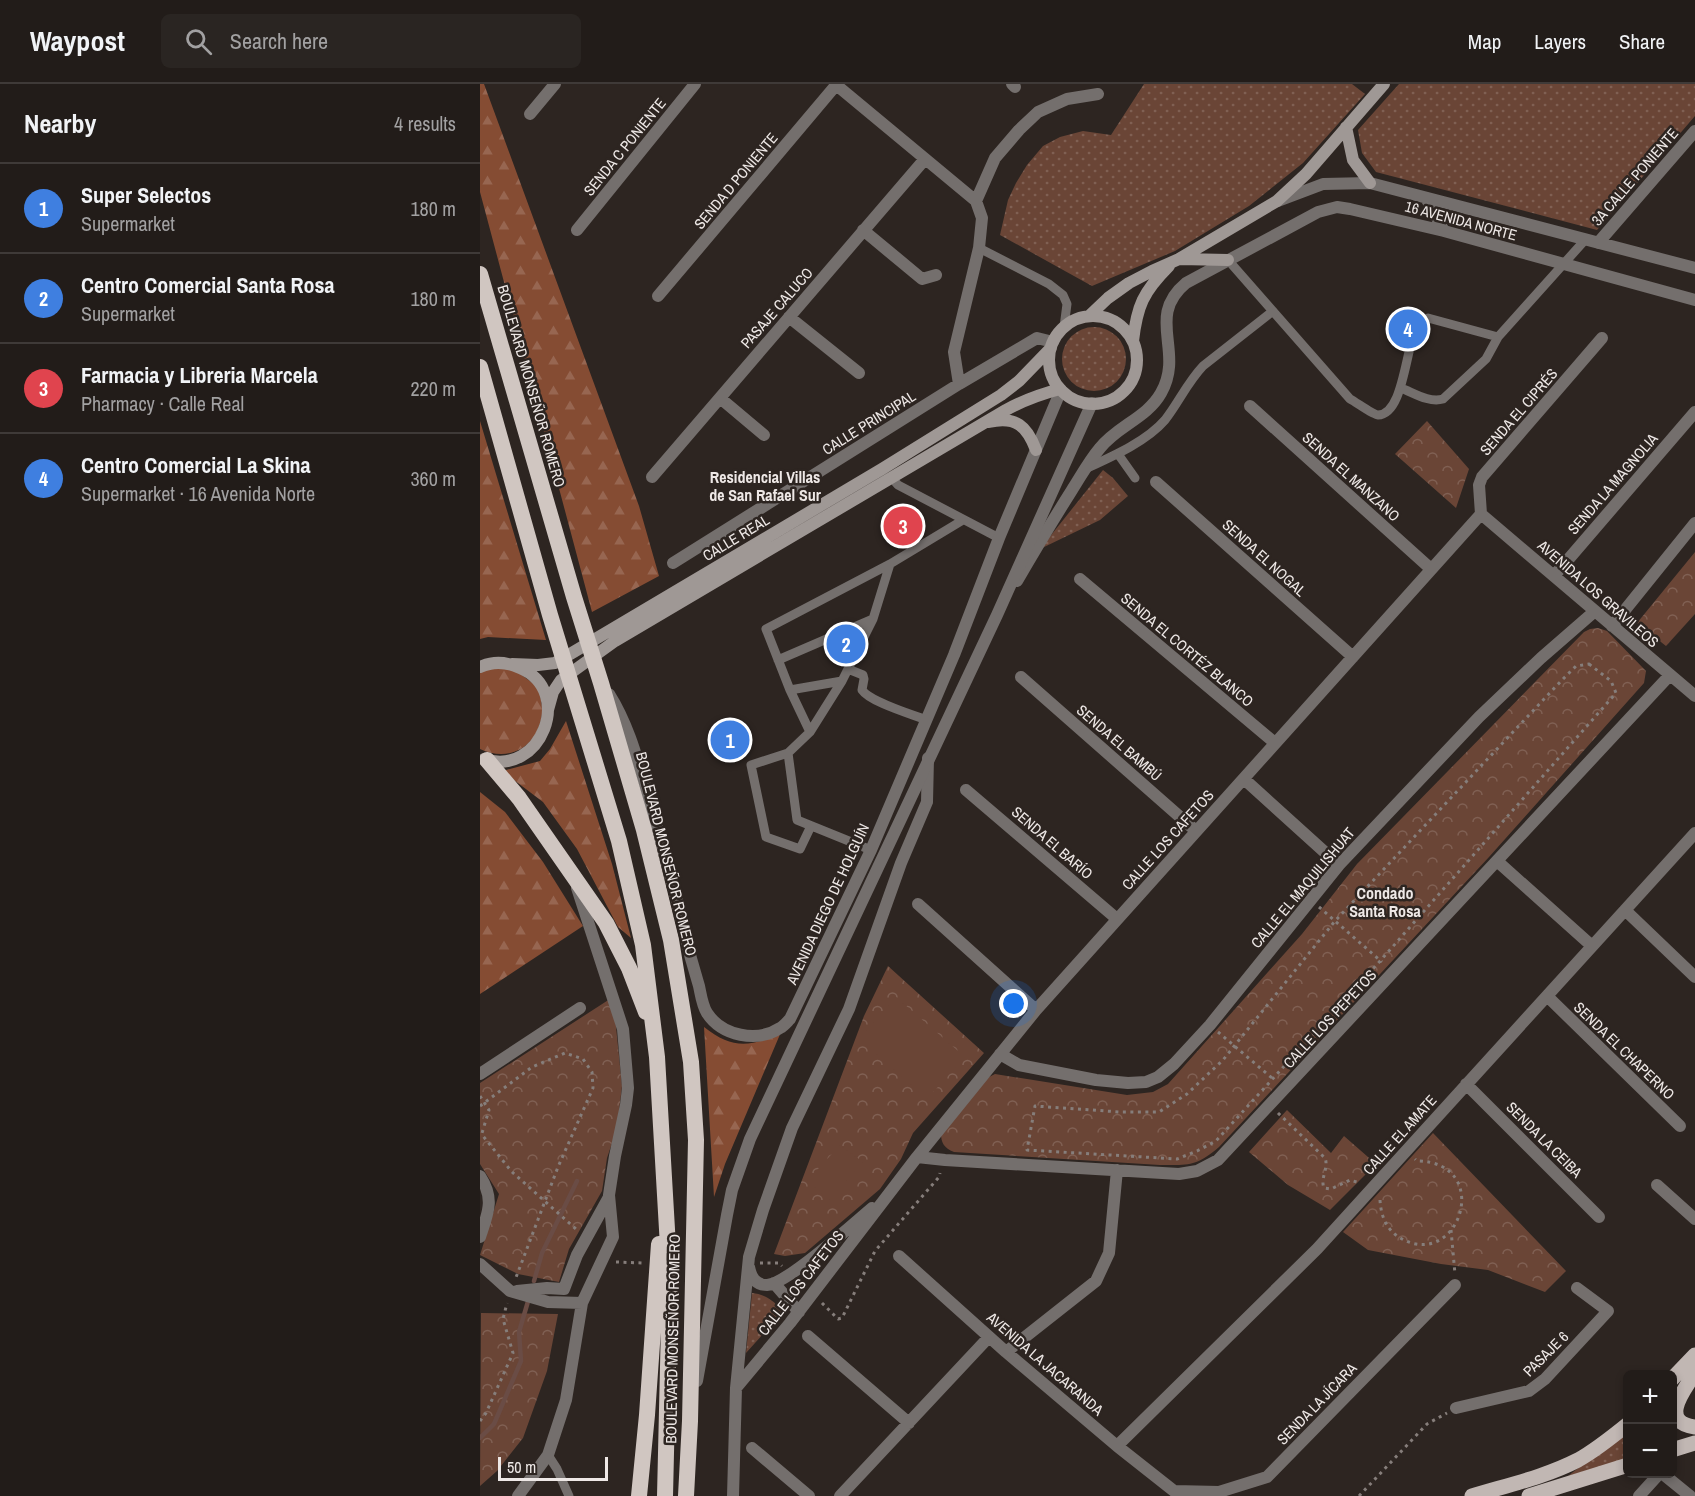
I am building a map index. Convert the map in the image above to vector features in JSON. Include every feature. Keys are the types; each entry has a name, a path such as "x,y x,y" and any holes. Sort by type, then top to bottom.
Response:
{"highway":[{"name":"BOULEVARD MONSEÑOR ROMERO","path":"480,274 574,597 601,680 644,830 671,940 691,1062 696,1140 688,1461"},
{"path":"480,367 550,615 619,841 646,964 657,1057 670,1281 665,1496"},
{"path":"484,759 519,798 606,923 629,968 645,1007 657,1057"},
{"path":"639,1496 654,1324 664,1165"},
{"path":"686,1496 688,1461"},
{"path":"688,1461 692,1496"}],"main road":[{"path":"1089,316 1129,283 1177,260 1276,201 1306,174 1384,84"},
{"path":"1346,127 1353,159 1370,183"},
{"path":"1133,341 1114,321 1089,316 1076,320 1064,327 1052,345 1049,359 1055,381 1061,390 1077,400 1092,404 1105,402 1118,396 1132,381 1137,361 1133,341 1136,318 1144,296 1158,277 1177,260 1228,260"},
{"name":"CALLE REAL","path":"480,667 498,663 538,665 555,663 882,469 973,412 1019,381 1052,345"},
{"name":"CALLE REAL","path":"484,759 510,760 530,751 540,739 546,726 553,692 561,680 615,641 1023,400 1061,390"},
{"path":"982,424 1003,419 1019,424 1031,438 1036,450"},
{"path":"512,664 526,670 538,681 545,695 548,710"},
{"path":"1677,1374 1695,1355"},
{"path":"1695,1373 1677,1400 1675,1408 1676,1414 1684,1424 1695,1427"},
{"path":"1472,1496 1540,1476 1576,1461 1623,1428"},
{"path":"1677,1448 1695,1443"},
{"path":"1529,1496 1623,1467"}],"street":[{"path":"530,114 555,84"},
{"name":"SENDA C PONIENTE","path":"577,230 696,84"},
{"path":"836,84 976,201 982,218 979,248 954,352 959,384"},
{"name":"SENDA D PONIENTE","path":"658,296 836,84"},
{"path":"976,201 995,158 1038,112 1066,99 1098,94"},
{"name":"3A CALLE PONIENTE","path":"1592,241 1695,131"},
{"name":"PASAJE CALUCO","path":"652,477 924,159"},
{"name":"16 AVENIDA NORTE","path":"1276,201 1323,184 1370,183 1695,268"},
{"path":"1426,198 1444,231"},
{"name":"16 AVENIDA NORTE","path":"997,615 1050,525 1100,447 1148,409 1161,393 1171,362 1166,323 1167,306 1171,299 1186,282 1308,216 1337,207 1350,209 1444,231 1695,300"},
{"path":"863,230 922,279 936,275"},
{"path":"789,317 859,373"},
{"name":"CALLE PRINCIPAL","path":"673,563 959,384 1037,338 1052,345"},
{"name":"SENDA EL CIPRÉS","path":"1481,514 1479,485 1482,477 1602,338"},
{"name":"AVENIDA DIEGO DE HOLGUÍN","path":"601,680 616,705 632,744 660,837 704,1006 712,1020 726,1030 742,1036 767,1034 780,1028 790,1019 871,850 954,655 999,538 1061,390"},
{"path":"720,398 764,435"},
{"name":"AVENIDA DIEGO DE HOLGUÍN","path":"690,1421 732,1190 750,1138 997,615 1092,404"},
{"name":"SENDA EL MANZANO","path":"1250,406 1431,569"},
{"name":"SENDA LA MAGNOLIA","path":"1554,576 1695,412"},
{"name":"SENDA EL NOGAL","path":"1156,482 1353,657"},
{"name":"CALLE LOS CAFETOS","path":"736,1388 799,1312 917,1157 1036,1010 1481,514"},
{"name":"AVENIDA LOS GRAVILEOS","path":"1481,514 1695,696"},
{"path":"1612,626 1695,523"},
{"name":"SENDA EL CORTÉZ BLANCO","path":"1080,579 1275,743"},
{"name":"CALLE EL MAQUILISHUAT","path":"1000,1054 1019,1065 1096,1080 1138,1083 1152,1080 1168,1070 1210,1025 1339,865 1479,717 1595,611"},
{"name":"CALLE LOS PEPETOS","path":"917,1157 1179,1174 1197,1171 1218,1160 1670,675"},
{"name":"SENDA EL BAMBÚ","path":"1021,677 1196,831"},
{"path":"733,1496 736,1388 751,1260 763,1210 792,1128 849,1009 902,863 927,802 928,758"},
{"path":"1244,778 1339,865"},
{"name":"SENDA EL BARÍO","path":"966,790 1117,919"},
{"name":"CALLE EL AMATE","path":"1117,1446 1317,1249 1695,833"},
{"path":"1497,861 1592,946"},
{"path":"518,1496 549,1455 567,1400 582,1303 613,1237 609,1196 626,1106 627,1073 623,1029 573,876"},
{"path":"918,904 1036,1010"},
{"path":"1625,910 1695,977"},
{"name":"SENDA EL CHAPERNO","path":"1547,996 1680,1126"},
{"path":"480,1074 580,1008"},
{"name":"SENDA LA CEIBA","path":"1466,1084 1599,1217"},
{"path":"1006,1352 1096,1281 1109,1253 1117,1170"},
{"path":"480,1176 486,1184 490,1197 480,1237"},
{"path":"1657,1185 1695,1220"},
{"name":"CALLE LOS CAFETOS","path":"751,1260 750,1269 753,1279 764,1284 774,1283 796,1270 888,1195"},
{"path":"510,1292 547,1288 564,1290 577,1255 609,1196"},
{"name":"AVENIDA LA JACARANDA","path":"899,1256 1006,1352 1174,1491"},
{"path":"480,1264 510,1292 548,1302 582,1303"},
{"path":"774,1283 799,1312"},
{"name":"SENDA LA JÍCARA","path":"1174,1491 1219,1492 1267,1477 1455,1285"},
{"name":"PASAJE 6","path":"1456,1408 1529,1391 1545,1379 1608,1311 1577,1288"},
{"path":"808,1336 909,1423"},
{"path":"840,1496 989,1337"},
{"path":"752,1448 809,1496"},
{"path":"1639,1496 1656,1478"},
{"path":"1667,1478 1690,1496"}],"lane":[{"path":"1401,388 1430,400 1443,399 1486,359 1498,337 1563,264 1592,241"},
{"path":"979,248 1049,284 1063,295 1066,304 1064,327"},
{"path":"1228,260 1350,399 1371,412 1381,414 1389,409 1401,388 1415,332 1423,320 1428,318 1498,337"},
{"path":"1085,469 1118,454 1159,426 1194,375 1273,311"},
{"path":"1118,454 1135,478"},
{"path":"891,477 898,485 999,538"},
{"path":"810,732 790,690 766,629 890,564 963,520"},
{"path":"812,826 800,849 766,837 751,765 788,753 810,732 842,681 873,619 890,564"},
{"path":"778,660 873,619"},
{"path":"848,669 863,675 864,694 926,720"},
{"path":"790,690 842,681"},
{"path":"788,753 797,820 871,850"},
{"path":"549,1455 568,1496"}],"path":[{"path":"1589,664 1611,681 1616,693 1381,960 1216,1141 1177,1159 1027,1150 1035,1106 1120,1112 1159,1112 1187,1094 1223,1060 1335,921 1576,666 1589,664"},
{"path":"1311,900 1394,972"},
{"path":"1210,1025 1285,1089"},
{"path":"480,1106 532,1067 565,1053 583,1059 592,1072 593,1088 558,1167 510,1292 503,1319 513,1353 486,1413 480,1421"},
{"path":"480,1096 489,1110 483,1136 512,1172 578,1231"},
{"path":"1270,1106 1325,1158 1327,1166 1322,1183 1324,1188 1330,1189 1350,1180 1373,1187 1383,1220 1389,1228 1396,1235 1414,1243 1425,1244 1444,1237 1458,1222 1462,1202 1461,1192 1451,1173 1444,1168 1436,1163 1417,1161 1405,1152"},
{"path":"822,1303 838,1319 842,1318 875,1251 939,1177"},
{"path":"1451,1230 1455,1285"},
{"path":"751,1260 779,1263 789,1272"},
{"path":"614,1261 652,1263"},
{"path":"1359,1496 1427,1424 1456,1408"}],"green space":[{"path":"480,84 484,84 639,506 659,576 592,612 480,192"},
{"path":"1144,84 1352,84 1365,94 1303,163 1249,206 1175,251 1092,286 1000,235 1008,200 1016,183 1043,146 1060,137 1083,131 1111,135"},
{"path":"1399,84 1695,84 1695,116 1597,230 1376,172 1362,153 1358,130"},
{"path":"1088,327 1100,327 1117,336 1124,347 1126,359 1124,371 1117,382 1100,391 1088,391 1076,386 1067,377 1062,365 1062,353 1067,341 1076,332"},
{"path":"480,421 546,640 488,637 480,639"},
{"path":"1427,421 1469,469 1456,508 1395,454"},
{"path":"1103,470 1128,496 1100,520 1040,549"},
{"path":"1695,552 1695,614 1666,646 1637,623"},
{"path":"1598,628 1607,631 1646,671 1644,683 1489,857 1211,1154 1191,1164 1160,1165 954,1152 944,1145 941,1133 985,1079 995,1074 1127,1095 1153,1092 1168,1084 1302,934 1357,864 1584,632"},
{"path":"493,667 512,668 538,687 542,708 539,726 528,743 511,753 491,753 480,749 480,673"},
{"path":"566,721 612,864 631,938 618,927 577,849 543,802 502,771 540,761 550,749"},
{"path":"480,792 505,812 543,862 583,926 480,994"},
{"path":"888,966 984,1053 913,1133 901,1159 880,1189 805,1253 785,1256 774,1254 864,1016"},
{"path":"613,997 622,1086 617,1128 607,1158 602,1191 569,1249 559,1282 518,1274 480,1255 499,1194 480,1164 480,1083"},
{"path":"896,997 965,1057 927,1099 859,1039"},
{"path":"704,1027 723,1039 741,1044 760,1041 781,1032 725,1164 714,1197"},
{"path":"1287,1110 1331,1153 1344,1136 1376,1164 1330,1210 1288,1185 1249,1152"},
{"path":"1433,1133 1566,1271 1545,1292 1488,1270 1441,1264 1368,1250 1343,1232"},
{"path":"840,1145 863,1162 829,1200 807,1181"},
{"path":"752,1293 766,1297 784,1311 746,1353"},
{"path":"481,1313 558,1314 547,1371 523,1438 497,1471 480,1486"},
{"path":"1623,1433 1623,1461 1568,1476"}],"waterway":[{"path":"534,1281 542,1253 577,1181"},
{"path":"480,1438 494,1424 521,1361 519,1332 529,1298"}],"place":[{"name":"Centro Comercial La Skina","path":"1408,329"},
{"name":"Farmacia y Libreria Marcela","path":"903,526"},
{"name":"Centro Comercial Santa Rosa","path":"846,644"},
{"name":"Super Selectos","path":"730,740"}],"district":[{"name":"Residencial Villas de San Rafael Sur","path":"765,486"},
{"name":"Condado Santa Rosa","path":"1385,902"}]}
